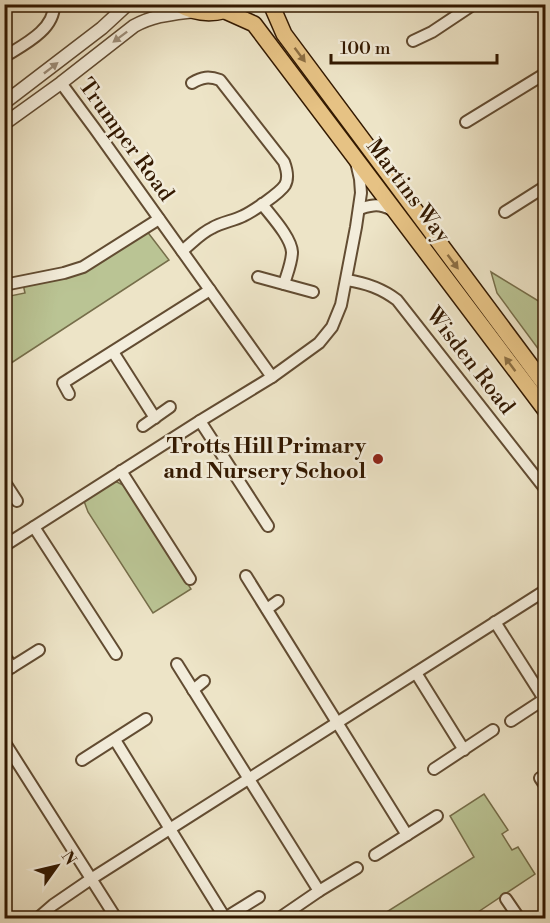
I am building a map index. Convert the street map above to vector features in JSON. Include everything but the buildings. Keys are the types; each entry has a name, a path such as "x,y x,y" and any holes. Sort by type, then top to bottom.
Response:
{"main road":[{"name":"Martins Way","path":"178,4 194,11 209,13 225,11 241,4"},
{"name":"Martins Way","path":"271,4 284,34 546,386"},
{"name":"Martins Way","path":"225,11 254,24 546,411"}],"street":[{"path":"4,57 43,30 53,17 54,4"},
{"path":"4,103 102,28 128,4"},
{"path":"413,41 432,32 474,4"},
{"path":"4,124 146,19 194,11"},
{"path":"466,122 546,73"},
{"path":"182,251 211,228 250,213 285,185 287,173 284,162 220,80 207,77 192,83"},
{"name":"Trumper Road","path":"61,83 272,377"},
{"path":"4,546 272,377 325,338 339,312 358,209 360,179 355,157"},
{"path":"505,212 546,186"},
{"path":"262,204 284,232 291,248 292,254 284,284"},
{"path":"358,209 382,205 395,211"},
{"name":"Trumper Road","path":"4,285 83,267 159,219"},
{"path":"258,277 313,292"},
{"name":"Wisden Road","path":"346,280 374,286 397,300 546,490"},
{"path":"69,394 63,383 210,291"},
{"path":"113,352 155,418"},
{"path":"142,426 170,407"},
{"path":"200,421 268,526"},
{"path":"121,471 190,579"},
{"path":"4,481 17,501"},
{"path":"34,527 116,654"},
{"path":"246,576 407,835"},
{"path":"38,918 91,879 546,590"},
{"path":"267,609 278,601"},
{"path":"99,627 108,620"},
{"path":"495,622 545,698 511,721"},
{"path":"4,655 8,669 39,650"},
{"path":"177,664 319,891"},
{"path":"416,673 464,750"},
{"path":"193,690 204,681"},
{"path":"82,760 146,719"},
{"path":"434,769 493,730"},
{"path":"115,740 225,918 259,897"},
{"path":"6,743 116,918"},
{"path":"375,855 437,816"},
{"path":"281,917 357,868"},
{"path":"506,899 519,918"}],"green space":[{"path":"146,230 169,260 5,367 5,297 25,293 23,284 85,271"},
{"path":"491,272 545,305 545,358 497,293"},
{"path":"113,482 125,486 191,589 153,613 88,512 84,501"},
{"path":"484,794 508,830 502,834 512,850 518,847 535,874 469,918 460,918 456,914 449,918 377,918 474,857 450,816"}],"place":[{"name":"Trotts Hill Primary and Nursery School","path":"378,459"}]}
